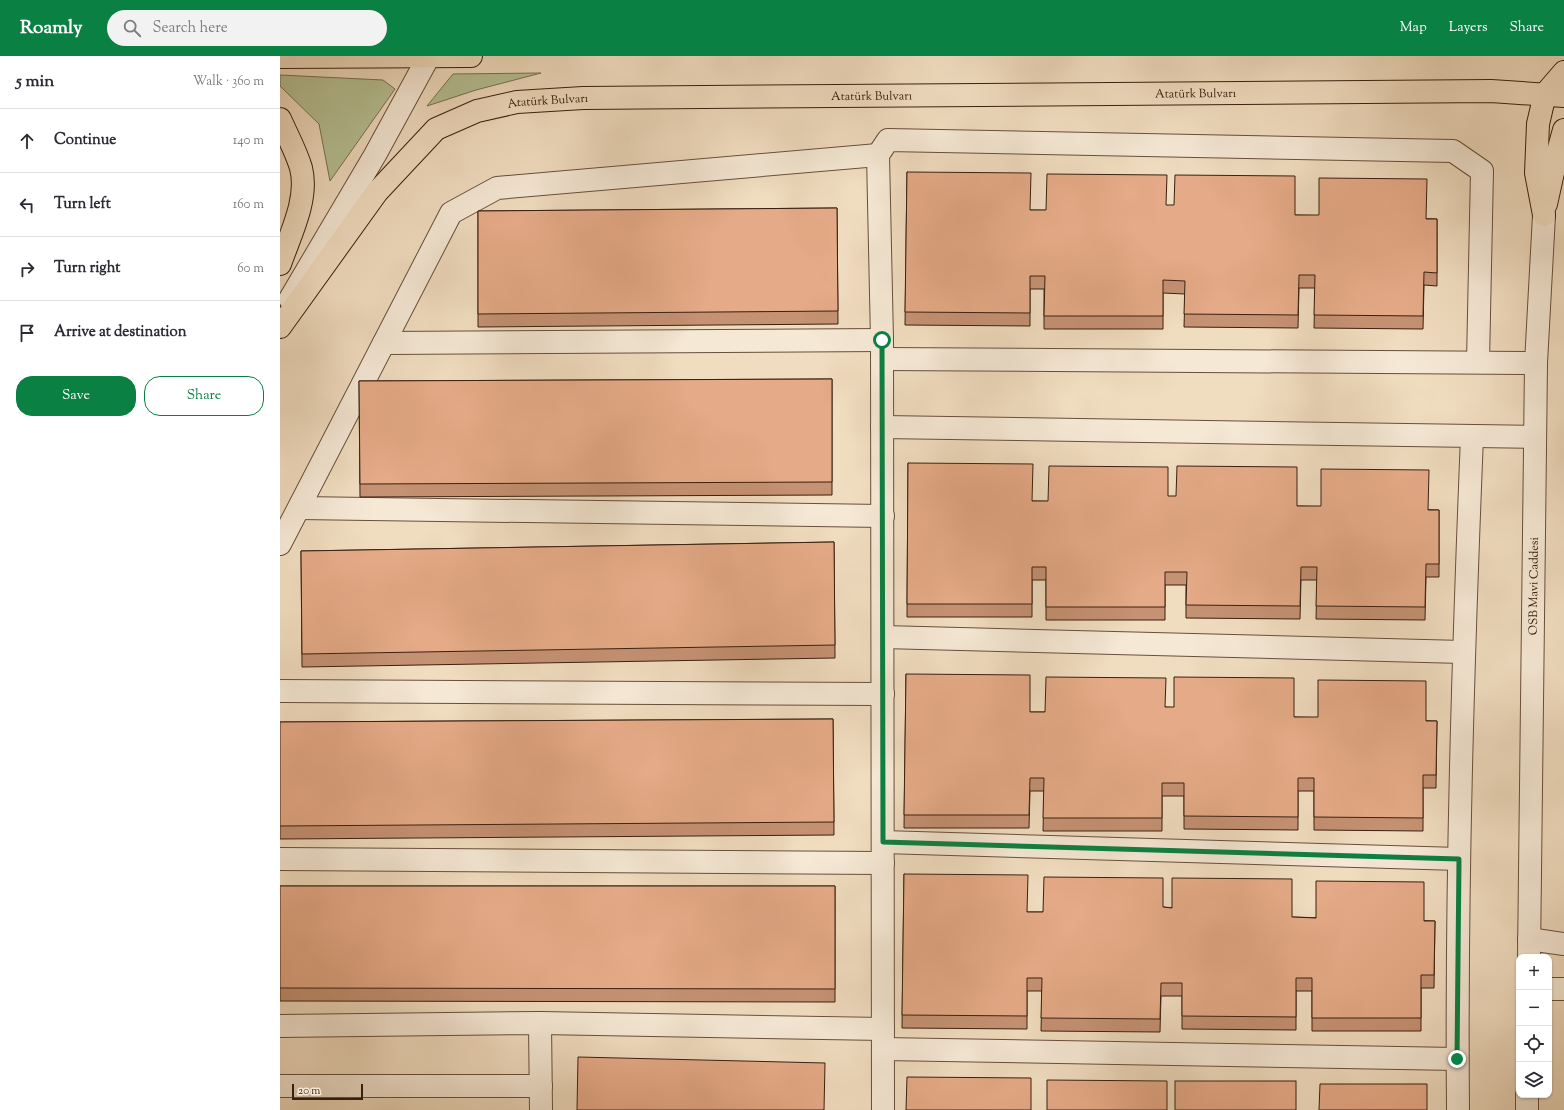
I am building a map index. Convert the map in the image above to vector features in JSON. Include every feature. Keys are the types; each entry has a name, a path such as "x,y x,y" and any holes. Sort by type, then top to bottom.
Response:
{"main road":[{"path":"280,57 471,56"},
{"path":"1544,215 1536,173 1538,124 1555,95 1564,72"},
{"name":"Atatürk Bulvarı","path":"280,327 377,192 436,129 477,111 517,102 599,98 1483,91 1555,95"},
{"path":"280,119 301,169 302,185 298,212 280,264"},
{"path":"1544,215 1564,130"}],"street":[{"path":"280,315 375,155 428,57"},
{"path":"883,1110 883,516 882,349 878,155 888,140 1453,151 1482,171 1478,362"},
{"path":"280,544 451,212 498,188 878,155"},
{"name":"OSB Mavi Caddesi","path":"1529,948 1536,363 1544,215"},
{"path":"384,343 882,349 1536,363"},
{"path":"882,427 1535,437"},
{"path":"1458,1110 1457,1059 1459,859 1463,652 1472,436"},
{"path":"299,508 883,516"},
{"path":"883,637 1463,652"},
{"path":"280,691 883,694"},
{"path":"280,859 883,852 1459,859"},
{"path":"1529,948 1564,944"},
{"path":"1552,988 1564,989"},
{"path":"280,1026 540,1023 883,1039 1457,1059"},
{"path":"540,1023 541,1110"},
{"path":"280,1086 541,1086"},
{"path":"1527,1098 1527,1110"}],"green space":[{"path":"541,73 476,90 427,106 453,74"},
{"path":"280,75 383,80 395,89 330,181 319,124 280,86"}],"building":[{"path":"907,172 1031,173 1030,210 1046,210 1047,174 1167,175 1166,205 1174,205 1175,175 1295,176 1295,215 1319,215 1319,178 1427,179 1426,219 1437,219 1437,273 1424,272 1423,316 1314,315 1315,275 1299,275 1298,315 1184,314 1185,281 1163,280 1163,316 1044,316 1045,276 1030,276 1030,313 905,312"},
{"path":"837,208 838,311 478,314 478,211"},
{"path":"832,379 832,482 360,484 359,381"},
{"path":"908,463 1033,464 1032,501 1048,501 1049,466 1168,467 1168,496 1176,496 1177,466 1297,467 1297,506 1321,506 1321,469 1429,470 1428,510 1439,510 1439,564 1426,564 1425,607 1316,606 1317,567 1301,567 1300,606 1186,605 1187,572 1165,572 1165,607 1046,607 1046,567 1032,567 1032,604 907,604"},
{"path":"834,542 835,645 302,654 301,551"},
{"path":"906,674 1030,675 1030,712 1045,712 1046,677 1166,678 1165,707 1174,707 1174,677 1294,678 1294,717 1318,717 1318,680 1426,681 1426,721 1437,721 1436,775 1423,775 1423,818 1314,817 1314,778 1298,778 1298,817 1184,816 1184,783 1162,783 1162,818 1043,818 1044,778 1030,778 1029,815 904,815"},
{"path":"833,719 834,822 280,826 280,722"},
{"path":"904,874 1028,875 1027,912 1043,912 1044,877 1163,878 1163,907 1172,908 1172,878 1292,879 1292,917 1316,918 1316,881 1424,882 1424,921 1435,921 1434,975 1421,975 1421,1018 1312,1018 1312,978 1296,978 1296,1017 1182,1016 1182,983 1161,983 1160,1019 1041,1018 1042,978 1027,978 1027,1016 902,1015"},
{"path":"280,886 835,886 835,989 280,988"},
{"path":"578,1057 825,1063 824,1110 577,1110"},
{"path":"907,1077 1031,1078 1031,1110 906,1110"},
{"path":"1047,1080 1167,1081 1167,1110 1047,1110"},
{"path":"1175,1081 1296,1081 1296,1110 1175,1110"},
{"path":"1320,1084 1427,1084 1427,1110 1319,1110"}],"route":[{"path":"882,340 883,842 1459,859 1457,1059"}]}
